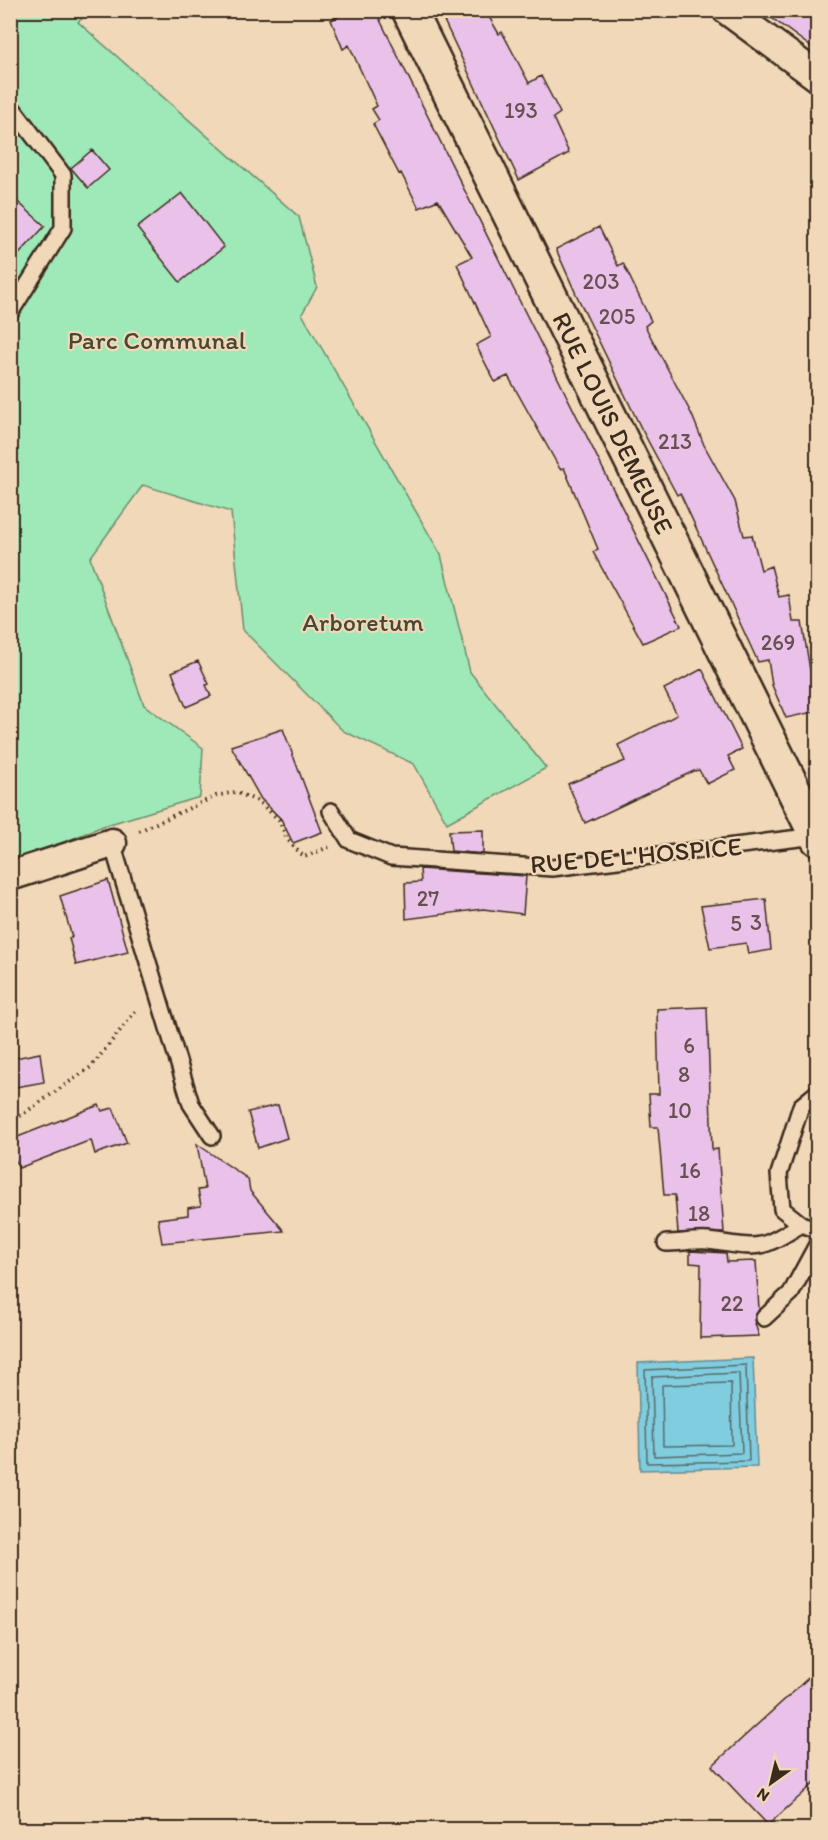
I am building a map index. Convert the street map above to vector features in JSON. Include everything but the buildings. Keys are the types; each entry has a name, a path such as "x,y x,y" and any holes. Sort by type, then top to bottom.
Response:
{"street":[{"name":"RUE LOUIS DEMEUSE","path":"409,10 817,837"},
{"path":"727,10 818,77"},
{"path":"10,876 112,843"}],"lane":[{"path":"10,105 63,175 63,228 10,313"},
{"name":"RUE DE L'HOSPICE","path":"331,811 349,840 391,857 552,868 817,837"},
{"path":"112,843 192,1104 212,1136"},
{"path":"818,1092 801,1106 779,1174 782,1209 801,1224 818,1230"},
{"path":"666,1243 708,1241 752,1248 776,1241 801,1224"},
{"path":"764,1318 791,1293 818,1243"}],"path":[{"path":"112,843 216,796 235,792 258,801 279,820 287,839 304,857 325,851"},
{"path":"10,1123 91,1067 139,1006"}],"green space":[{"name":"Arboretum","path":"11,11 91,11 78,22 299,217 317,287 302,314 441,555 470,672 546,768 447,823 414,764 343,731 243,630 231,512 143,485 90,558 144,705 203,748 200,797 103,826 11,864"}],"water":[{"path":"753,1358 757,1467 640,1470 638,1363"}],"park label":[{"name":"Parc Communal","path":"157,340"}]}
